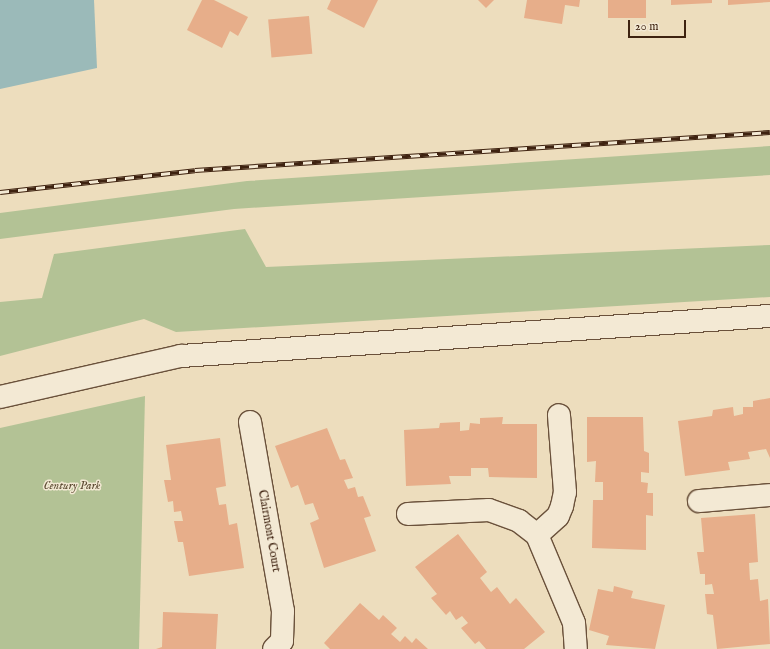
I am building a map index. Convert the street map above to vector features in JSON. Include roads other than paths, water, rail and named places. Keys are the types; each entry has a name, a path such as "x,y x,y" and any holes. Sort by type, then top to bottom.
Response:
{"street":[{"path":"0,397 181,356 770,316"},
{"path":"537,535 558,516 565,492 560,415"},
{"name":"Clairmont Court","path":"250,422 283,610 284,646"},
{"path":"699,501 770,495"},
{"path":"408,514 490,510 518,521 537,535 571,617 576,649"}],"water":[{"path":"0,0 94,0 97,68 0,89"}],"railway":[{"path":"0,192 195,170 770,132"}],"park label":[{"name":"Century Park","path":"72,486"}]}
